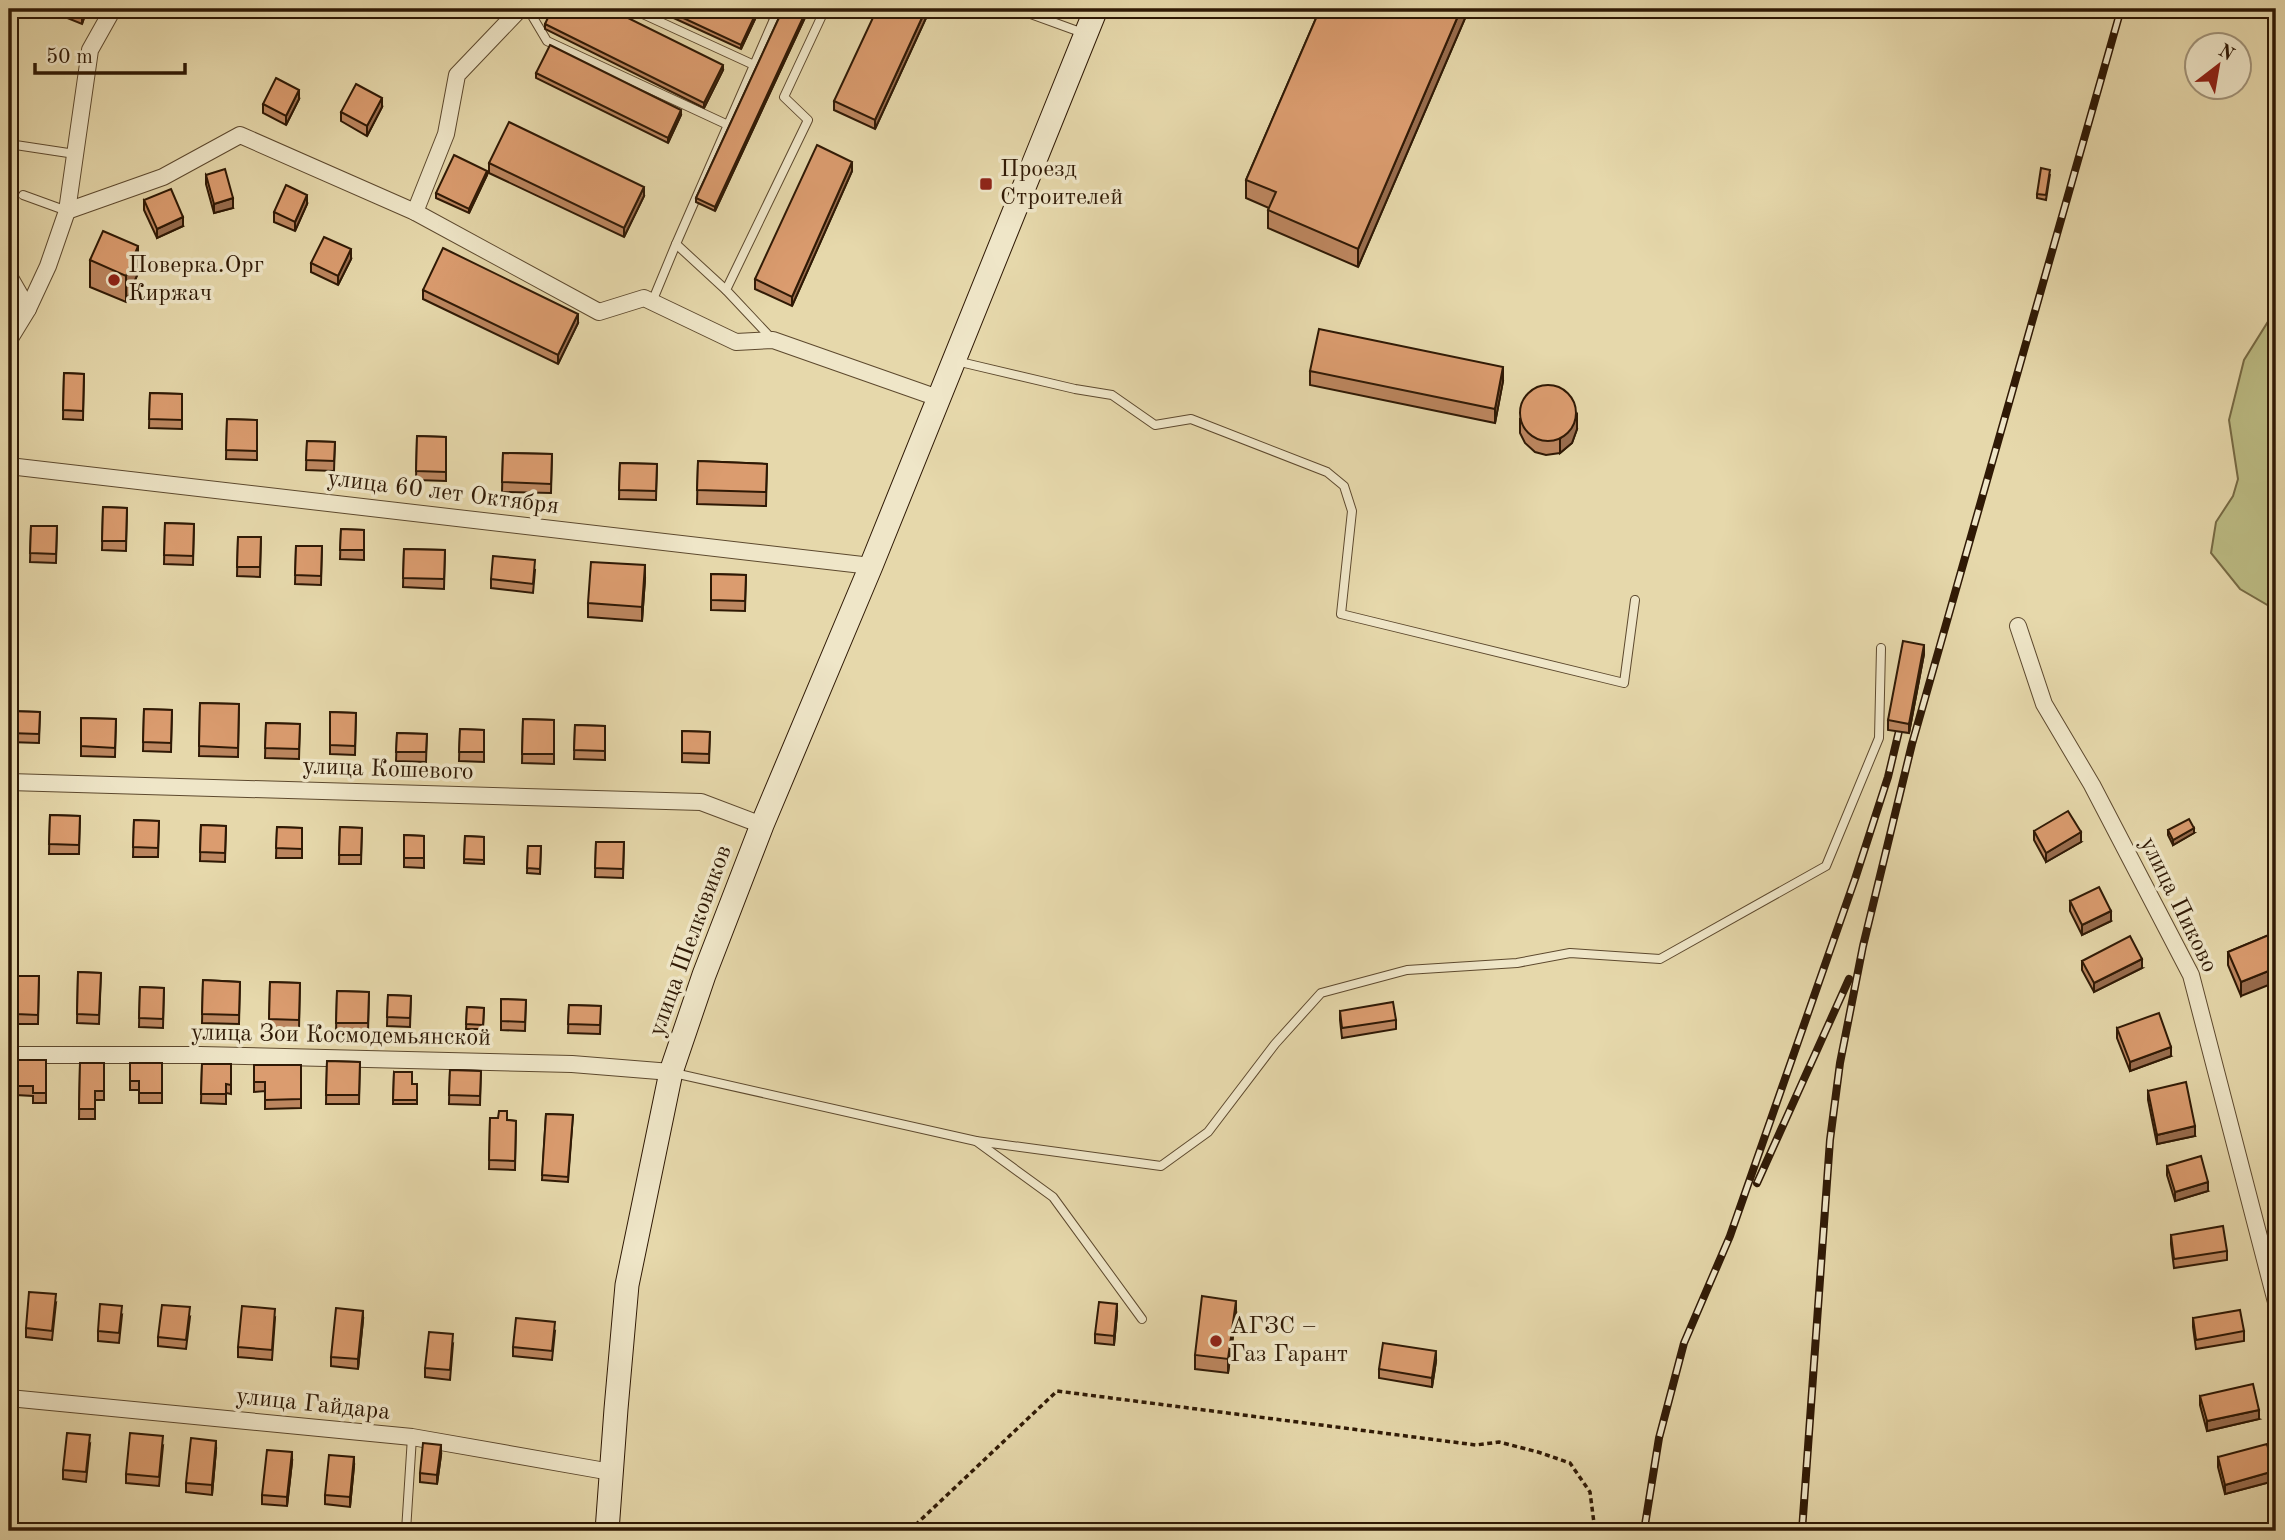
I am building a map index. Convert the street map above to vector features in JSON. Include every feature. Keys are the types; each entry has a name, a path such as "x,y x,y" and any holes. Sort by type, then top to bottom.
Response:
{"street":[{"path":"9,340 48,266 67,211 90,50 113,9"},
{"path":"415,212 446,135 457,75 520,9"},
{"name":"улица Шелковиков","path":"607,1531 627,1285 671,1072 704,975 762,825 871,566 1096,9"},
{"path":"67,211 163,177 240,135 415,212 599,312 644,299 736,342 773,340 938,398"},
{"path":"9,276 27,309"},
{"name":"улица 60 лет Октября","path":"9,466 871,566"},
{"name":"улица Пиково","path":"2018,626 2044,704 2092,785 2192,975 2276,1302"},
{"name":"улица Кошевого","path":"9,782 701,802 762,825"},
{"name":"улица Зои Космодемьянской","path":"9,1055 200,1055 572,1064 671,1072"},
{"name":"улица Гайдара","path":"9,1398 412,1437 611,1472"}],"lane":[{"path":"528,9 547,41 728,125"},
{"path":"632,9 754,65"},
{"path":"652,302 775,17 758,9"},
{"path":"726,290 808,120 784,97 825,9"},
{"path":"1017,9 1086,34"},
{"path":"9,144 75,154"},
{"path":"23,194 67,211"},
{"path":"676,244 726,290 773,340"},
{"path":"953,360 1075,389 1112,394 1155,425 1191,419 1327,472 1344,486 1352,511 1341,614 1624,683 1635,600"},
{"path":"671,1072 976,1141 1161,1166 1208,1132 1275,1044 1321,993 1407,970 1517,963 1570,953 1660,959 1826,866 1880,738 1881,648"},
{"path":"976,1141 1053,1197 1142,1319"},
{"path":"406,1531 412,1437"}],"path":[{"path":"909,1531 1057,1391 1476,1445 1499,1442 1538,1452 1570,1464 1590,1492 1595,1531"}],"green space":[{"path":"2276,315 2276,610 2240,589 2211,553 2216,522 2233,496 2238,479 2229,420 2244,360 2269,320"}],"building":[{"path":"552,9 610,9 723,65 704,103 545,24"},
{"path":"664,9 747,9 756,13 741,45"},
{"path":"783,9 807,9 715,207 696,198"},
{"path":"877,9 926,9 875,120 834,101"},
{"path":"1320,9 1461,9 1358,249 1268,210 1276,192 1246,180"},
{"path":"550,45 681,110 668,138 536,73"},
{"path":"276,78 299,90 286,116 263,104"},
{"path":"356,84 382,98 367,126 341,112"},
{"path":"509,122 644,187 624,228 489,163"},
{"path":"817,145 852,162 792,297 755,279"},
{"path":"9,153 14,155 9,167"},
{"path":"454,155 487,171 469,209 436,193"},
{"path":"2041,168 2050,170 2046,195 2037,194"},
{"path":"225,169 233,198 214,204 206,175"},
{"path":"286,185 307,195 295,222 274,212"},
{"path":"171,189 183,217 157,229 144,200"},
{"path":"103,231 138,246 126,276 90,260"},
{"path":"324,237 351,249 338,276 311,263"},
{"path":"443,248 578,314 558,355 423,290"},
{"path":"1319,329 1503,367 1495,409 1310,371"},
{"path":"64,373 84,374 83,411 63,410"},
{"path":"1548,385 1559,387 1568,393 1574,402 1574,424 1568,433 1559,439 1548,441 1537,439 1528,433 1522,424 1520,413 1522,402 1528,393 1537,387"},
{"path":"150,393 182,394 182,420 149,419"},
{"path":"227,419 257,420 257,451 226,450"},
{"path":"417,436 446,437 446,472 416,471"},
{"path":"307,441 335,442 334,461 306,460"},
{"path":"503,453 552,454 551,484 502,482"},
{"path":"698,461 767,464 766,492 697,490"},
{"path":"620,463 657,464 656,491 619,490"},
{"path":"103,507 127,508 126,541 102,541"},
{"path":"165,523 194,524 193,556 164,555"},
{"path":"31,526 57,526 56,554 30,553"},
{"path":"341,529 364,530 364,550 340,550"},
{"path":"238,537 261,537 260,567 237,567"},
{"path":"296,546 322,546 321,576 295,575"},
{"path":"404,549 445,550 444,579 403,578"},
{"path":"493,556 535,560 533,584 491,579"},
{"path":"591,562 645,565 642,607 588,603"},
{"path":"711,574 746,575 745,601 711,600"},
{"path":"1903,641 1924,645 1909,724 1888,720"},
{"path":"200,703 239,704 238,748 199,746"},
{"path":"144,709 172,710 171,743 143,742"},
{"path":"9,711 40,712 39,734 9,733"},
{"path":"330,712 356,713 355,746 330,745"},
{"path":"81,718 116,719 115,748 81,746"},
{"path":"523,719 554,720 554,754 522,754"},
{"path":"266,723 300,724 299,749 265,748"},
{"path":"575,725 605,726 605,751 574,750"},
{"path":"460,729 484,730 484,752 459,752"},
{"path":"682,731 710,732 709,754 682,753"},
{"path":"397,733 427,734 426,752 396,752"},
{"path":"2068,811 2081,832 2046,853 2034,831"},
{"path":"50,815 80,816 79,845 49,844"},
{"path":"2189,819 2194,828 2173,840 2168,830"},
{"path":"134,820 159,821 158,848 133,847"},
{"path":"201,825 226,826 225,853 200,852"},
{"path":"277,827 302,828 302,849 276,848"},
{"path":"340,827 362,828 361,855 339,855"},
{"path":"404,835 424,836 424,858 404,858"},
{"path":"465,836 484,837 484,860 464,859"},
{"path":"596,842 624,842 623,869 595,868"},
{"path":"528,846 541,846 540,869 527,868"},
{"path":"2099,887 2111,911 2082,925 2070,901"},
{"path":"2276,932 2276,968 2241,982 2228,952"},
{"path":"2130,936 2142,959 2094,983 2082,961"},
{"path":"78,972 101,973 99,1015 77,1014"},
{"path":"17,976 39,976 38,1015 16,1014"},
{"path":"203,980 240,982 239,1015 202,1014"},
{"path":"270,982 300,983 299,1020 269,1019"},
{"path":"140,987 164,988 163,1019 139,1018"},
{"path":"337,991 369,992 368,1023 336,1023"},
{"path":"388,995 411,996 410,1018 387,1017"},
{"path":"501,999 526,1000 525,1022 501,1021"},
{"path":"1393,1002 1396,1020 1342,1028 1340,1011"},
{"path":"569,1005 601,1006 600,1025 568,1024"},
{"path":"467,1007 484,1008 483,1025 466,1024"},
{"path":"2159,1013 2171,1047 2130,1062 2117,1028"},
{"path":"9,1060 46,1060 46,1093 33,1093 33,1086 16,1086 16,1078 9,1078"},
{"path":"327,1061 360,1062 359,1095 326,1095"},
{"path":"80,1063 104,1063 104,1091 95,1091 95,1109 79,1109"},
{"path":"130,1063 162,1063 162,1093 139,1093 139,1081 130,1081"},
{"path":"202,1064 231,1064 231,1085 226,1084 226,1094 201,1094"},
{"path":"254,1065 301,1065 301,1099 265,1100 265,1082 254,1082"},
{"path":"450,1070 481,1071 480,1096 449,1095"},
{"path":"394,1072 412,1072 412,1084 417,1084 417,1100 393,1100"},
{"path":"2276,1078 2276,1098 2270,1080"},
{"path":"2186,1082 2195,1126 2157,1135 2148,1091"},
{"path":"499,1111 507,1111 507,1120 516,1121 515,1161 489,1160 490,1118 498,1118"},
{"path":"546,1114 573,1115 568,1177 542,1175"},
{"path":"2201,1156 2208,1182 2175,1192 2167,1166"},
{"path":"2223,1226 2227,1251 2174,1259 2171,1235"},
{"path":"29,1292 56,1294 52,1331 26,1328"},
{"path":"1202,1296 1236,1301 1228,1359 1195,1355"},
{"path":"1099,1302 1117,1304 1114,1336 1095,1334"},
{"path":"100,1304 122,1306 119,1333 98,1331"},
{"path":"162,1305 190,1307 186,1340 158,1337"},
{"path":"242,1306 275,1309 272,1350 238,1347"},
{"path":"336,1308 363,1311 358,1359 331,1357"},
{"path":"2240,1310 2244,1331 2196,1340 2193,1318"},
{"path":"516,1318 555,1322 552,1351 513,1347"},
{"path":"429,1332 453,1334 450,1370 425,1368"},
{"path":"1383,1343 1436,1351 1432,1378 1379,1369"},
{"path":"2253,1384 2259,1410 2207,1421 2200,1396"},
{"path":"67,1433 90,1435 86,1472 63,1470"},
{"path":"130,1433 163,1436 159,1477 126,1474"},
{"path":"191,1438 216,1441 212,1485 186,1483"},
{"path":"423,1443 441,1445 437,1475 420,1473"},
{"path":"2267,1444 2274,1471 2225,1485 2218,1457"},
{"path":"267,1450 292,1452 287,1497 262,1495"},
{"path":"329,1455 354,1457 350,1497 325,1495"},
{"path":"2276,1522 2276,1531 2240,1531"}],"railway":[{"path":"1802,1531 1830,1140 1840,1063 1863,946 1912,744 2121,9"},
{"path":"1644,1531 1659,1438 1684,1343 1730,1236 1855,879 1888,777 1899,731"},
{"path":"1757,1183 1849,979"}],"place":[{"name":"Проезд Строителей","path":"986,184"},
{"name":"Поверка.Орг Киржач","path":"114,280"},
{"name":"АГЗС – Газ Гарант","path":"1216,1341"}]}
